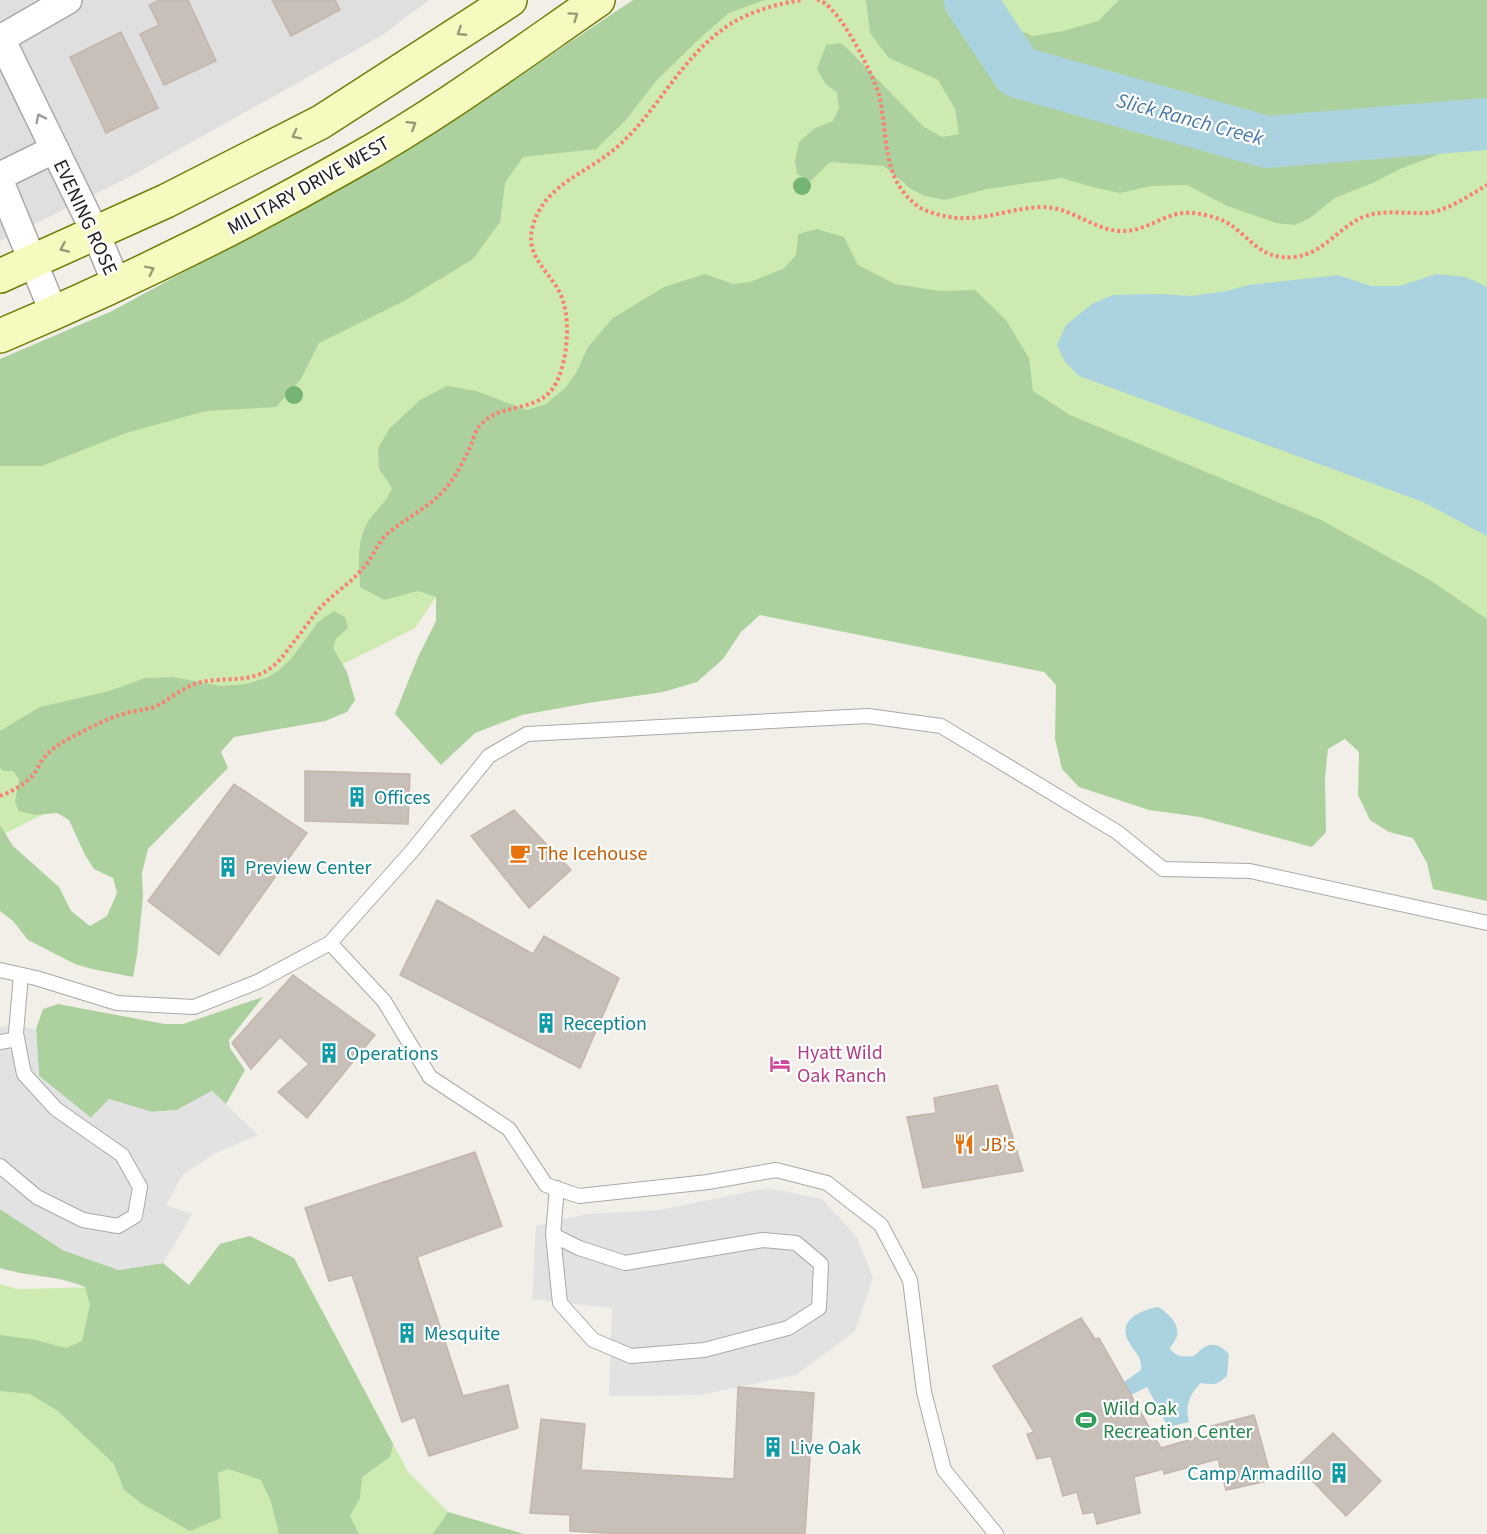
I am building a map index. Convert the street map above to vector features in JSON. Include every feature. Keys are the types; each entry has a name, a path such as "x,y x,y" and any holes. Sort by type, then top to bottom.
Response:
{"main road":[{"path":"0,276 166,201 321,122 510,0"},
{"name":"MILITARY DRIVE WEST","path":"0,336 180,255 352,163 450,102 598,0"}],"street":[{"path":"0,39 68,0"},
{"name":"EVENING ROSE","path":"0,39 96,234 117,285"},
{"name":"EVENING ROSE","path":"0,176 55,149"},
{"path":"0,182 54,313"}],"lane":[{"path":"0,970 117,1003 194,1007 257,982 330,943 412,851 489,756 527,734 868,716 941,726 1117,832 1163,869 1250,871 1487,923"},
{"path":"330,943 384,1001 430,1077 509,1129 546,1185 579,1196 708,1182 776,1170 827,1183 881,1226 910,1280 924,1392 944,1470 996,1534"},
{"path":"0,1166 37,1197 83,1220 118,1226 135,1216 140,1187 122,1155 56,1110 24,1074 16,1033 21,975"},
{"path":"0,1042 17,1039"},
{"path":"553,1235 579,1248 625,1263 764,1240 796,1243 820,1264 819,1308 788,1328 704,1350 631,1356 593,1341 560,1303 553,1235 557,1188"}],"path":[{"path":"0,795 15,789 31,777 54,747 72,737 122,714 154,707 183,688 200,682 258,675 275,664 320,607 366,565 382,539 396,526 432,503 448,486 477,428 501,410 540,400 557,380 564,359 567,319 563,301 550,277 534,256 531,247 534,225 547,200 557,188 613,151 649,112 688,61 731,24 769,8 803,0"},
{"path":"817,0 830,6 838,15 873,77 882,111 888,159 895,176 905,193 920,207 934,213 968,220 1039,207 1057,207 1096,224 1125,231 1177,214 1191,213 1224,221 1267,254 1295,257 1309,254 1361,218 1374,213 1438,211 1487,185"},
{"path":"830,6 834,0"}],"shaded area":[{"path":"0,0 429,0 381,36 133,175 0,241"},
{"path":"9,1025 36,1029 39,1076 91,1118 109,1099 152,1112 177,1110 212,1091 258,1135 216,1153 183,1174 166,1205 192,1214 163,1263 119,1270 63,1250 0,1209 0,1027"},
{"path":"768,1188 822,1199 857,1237 873,1278 855,1331 796,1375 700,1395 609,1396 612,1308 532,1299 536,1226 587,1214 660,1210"}],"green space":[{"path":"633,0 765,0 729,13 699,39 656,81 626,120 596,149 523,157 505,183 500,222 473,259 404,301 319,343 301,379 276,407 206,411 126,433 42,466 0,466 0,359 112,311 315,201 485,99"},
{"path":"656,0 1487,0 1487,635 567,404 415,628 0,836 0,377 110,331"},
{"path":"866,0 989,0 1002,23 1033,36 1063,31 1098,21 1119,0 1487,0 1487,136 1400,169 1335,198 1310,218 1295,225 1276,223 1227,206 1187,185 1151,186 1120,193 1062,178 987,189 945,200 925,196 911,189 884,166 830,162 811,181 797,174 795,161 799,142 815,128 833,121 839,108 837,93 825,83 817,69 826,45 840,43 847,48 924,127 942,137 959,134 955,109 938,80 889,58 870,33"},
{"path":"817,229 844,237 858,265 895,284 939,291 975,290 1006,320 1029,358 1033,391 1070,415 1321,520 1430,580 1487,619 1487,901 1433,889 1427,863 1413,838 1389,832 1370,820 1358,795 1359,752 1345,739 1328,749 1325,778 1326,832 1312,847 1200,817 1149,810 1079,787 1062,769 1055,739 1056,685 1044,672 760,615 741,632 723,659 697,682 663,692 522,715 475,733 441,765 395,714 418,657 436,621 436,597 418,591 384,600 360,587 359,554 364,530 387,499 392,488 379,469 378,448 389,429 420,400 447,386 476,391 527,410 546,404 566,387 576,373 588,347 613,318 664,287 705,274 733,284 750,282 783,269 796,255 798,234"},
{"path":"334,611 345,617 348,628 336,639 333,648 347,672 355,700 347,712 325,721 234,737 221,752 228,768 148,849 142,873 143,897 133,977 75,964 28,940 13,921 0,911 0,825 13,846 59,887 71,911 90,926 107,916 117,893 113,878 94,869 69,820 57,813 35,815 19,811 15,802 19,779 13,771 3,771 0,768 0,731 40,707 109,691 145,678 173,677 221,686 246,684 266,678 291,659 318,622"},
{"path":"263,997 229,1040 230,1048 245,1070 226,1104 212,1091 177,1110 151,1112 109,1099 91,1118 39,1076 36,1029 43,1009 58,1004 165,1024 183,1024"},
{"path":"0,1209 63,1250 119,1270 163,1263 189,1285 220,1244 250,1236 294,1258 393,1444 390,1457 362,1477 360,1498 350,1516 359,1534 279,1534 271,1502 261,1480 228,1469 218,1473 221,1518 190,1531 144,1505 124,1490 114,1464 58,1411 30,1394 0,1391 0,1335 36,1340 66,1348 82,1341 90,1305 85,1287 64,1280 0,1268"},
{"path":"250,1236 294,1258 408,1472 448,1512 524,1534 0,1534 0,1284 17,1289 189,1285 220,1244"},
{"path":"448,1512 524,1534 433,1534"}],"water":[{"path":"1436,274 1466,277 1487,287 1487,536 1423,502 1079,376 1065,362 1057,345 1066,325 1092,304 1113,295 1191,296 1249,285 1338,275 1371,286 1400,286"},
{"path":"1159,1307 1166,1312 1177,1327 1177,1336 1170,1349 1175,1354 1194,1356 1207,1346 1215,1345 1229,1354 1227,1376 1215,1384 1201,1383 1191,1396 1188,1405 1189,1422 1168,1427 1147,1387 1131,1395 1124,1382 1141,1370 1140,1359 1126,1336 1128,1323 1138,1314"}],"building":[{"path":"160,0 188,0 216,61 164,85 140,34 159,25 149,5"},
{"path":"272,0 335,0 340,10 291,36"},
{"path":"121,32 158,108 106,133 70,57"},
{"name":"Offices","path":"305,771 410,774 408,824 305,821"},
{"name":"Preview Center","path":"234,784 307,833 219,955 148,901"},
{"name":"The Icehouse","path":"514,810 571,870 529,908 471,836"},
{"name":"Reception","path":"437,900 533,954 544,936 619,978 580,1068 400,975"},
{"name":"Operations","path":"293,975 375,1035 307,1118 278,1092 309,1064 280,1037 251,1069 232,1043"},
{"name":"JB's","path":"997,1085 1023,1171 923,1188 907,1117 936,1113 934,1098"},
{"name":"Mesquite","path":"475,1152 502,1226 417,1257 463,1396 508,1385 518,1428 429,1456 415,1417 402,1422 352,1275 329,1281 305,1208"},
{"name":"Wild Oak Recreation Center","path":"1081,1318 1095,1339 1099,1338 1161,1448 1213,1433 1211,1426 1254,1415 1272,1480 1226,1490 1218,1459 1164,1474 1163,1469 1134,1477 1140,1513 1097,1524 1094,1512 1083,1514 1077,1492 1063,1496 1051,1456 1037,1459 1027,1434 1034,1432 993,1366"},
{"name":"Live Oak","path":"738,1387 814,1393 805,1534 623,1534 570,1531 570,1515 530,1513 541,1419 585,1424 581,1470 734,1479"},
{"name":"Camp Armadillo","path":"1333,1433 1381,1481 1346,1516 1298,1466"}],"waterway":[{"name":"Slick Ranch Creek","path":"970,0 1018,72 1267,142 1487,124"}],"place":[{"name":"Offices","path":"357,797"},
{"name":"The Icehouse","path":"520,853"},
{"name":"Preview Center","path":"228,867"},
{"name":"Reception","path":"546,1023"},
{"name":"Operations","path":"329,1053"},
{"name":"Hyatt Wild Oak Ranch","path":"780,1064"},
{"name":"JB's","path":"964,1144"},
{"name":"Mesquite","path":"407,1333"},
{"name":"Wild Oak Recreation Center","path":"1086,1420"},
{"name":"Live Oak","path":"773,1447"},
{"name":"Camp Armadillo","path":"1339,1473"}]}
